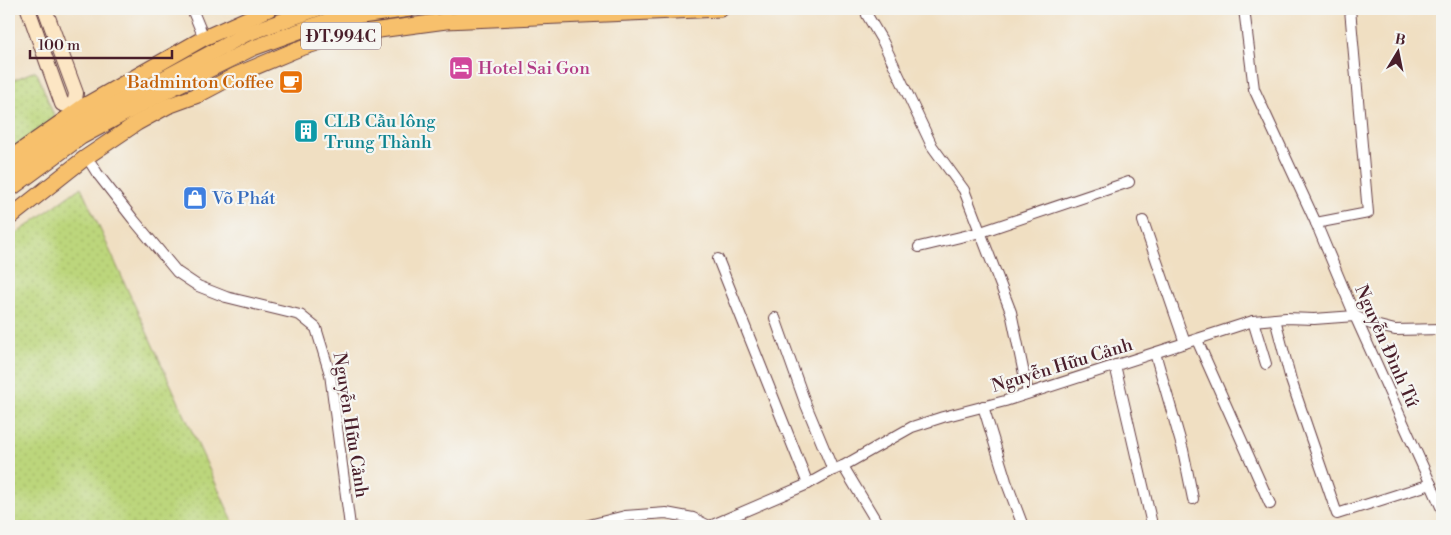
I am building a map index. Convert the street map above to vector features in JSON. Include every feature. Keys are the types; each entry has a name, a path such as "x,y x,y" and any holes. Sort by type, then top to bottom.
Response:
{"main road":[{"path":"28,9 62,104 77,120"},
{"path":"45,9 76,93 77,120 87,157"},
{"name":"ĐT.994C","path":"9,175 77,120 204,38 270,9"},
{"name":"ĐT.994C","path":"9,159 77,120 246,34 316,9"},
{"name":"ĐT.994C","path":"9,190 77,120 164,92 246,51 327,21 410,9"},
{"name":"ĐT.994C","path":"9,218 87,157 138,123 168,106 198,95 236,75 304,47 333,38 357,33 446,22 721,9"},
{"path":"297,32 304,47"}],"street":[{"path":"192,9 204,38"},
{"path":"866,9 867,15 883,42 932,146 964,190 1011,312 1028,393"},
{"name":"Nguyễn Đình Tứ","path":"1244,9 1254,89 1316,223 1355,316 1442,509"},
{"path":"1316,223 1368,213 1350,9"},
{"name":"Nguyễn Hữu Cảnh","path":"87,157 127,211 178,272 198,286 226,297 300,315 316,328 330,374 350,526"},
{"path":"919,247 981,232 1129,182"},
{"path":"1143,221 1185,344"},
{"path":"718,259 808,484"},
{"name":"Nguyễn Hữu Cảnh","path":"585,526 625,516 666,513 709,526 808,484 912,427 1028,393 1253,321 1275,319 1314,320 1355,316 1372,324 1395,330 1442,329"},
{"path":"775,318 806,405 838,468 878,526"},
{"path":"1275,319 1291,380 1337,514 1431,484"},
{"path":"1253,321 1266,364"},
{"path":"1197,340 1270,504"},
{"path":"1155,353 1183,450 1194,499"},
{"path":"1115,365 1151,520"},
{"path":"983,406 1006,481 1023,526"}],"green space":[{"path":"35,71 56,121 9,156 9,84 11,81"},
{"path":"81,187 235,526 9,526 9,239"}],"place":[{"name":"Hotel Sai Gon","path":"461,68"},
{"name":"Badminton Coffee","path":"291,82"},
{"name":"CLB Cầu lông Trung Thành","path":"306,131"},
{"name":"Võ Phát","path":"195,198"}]}
